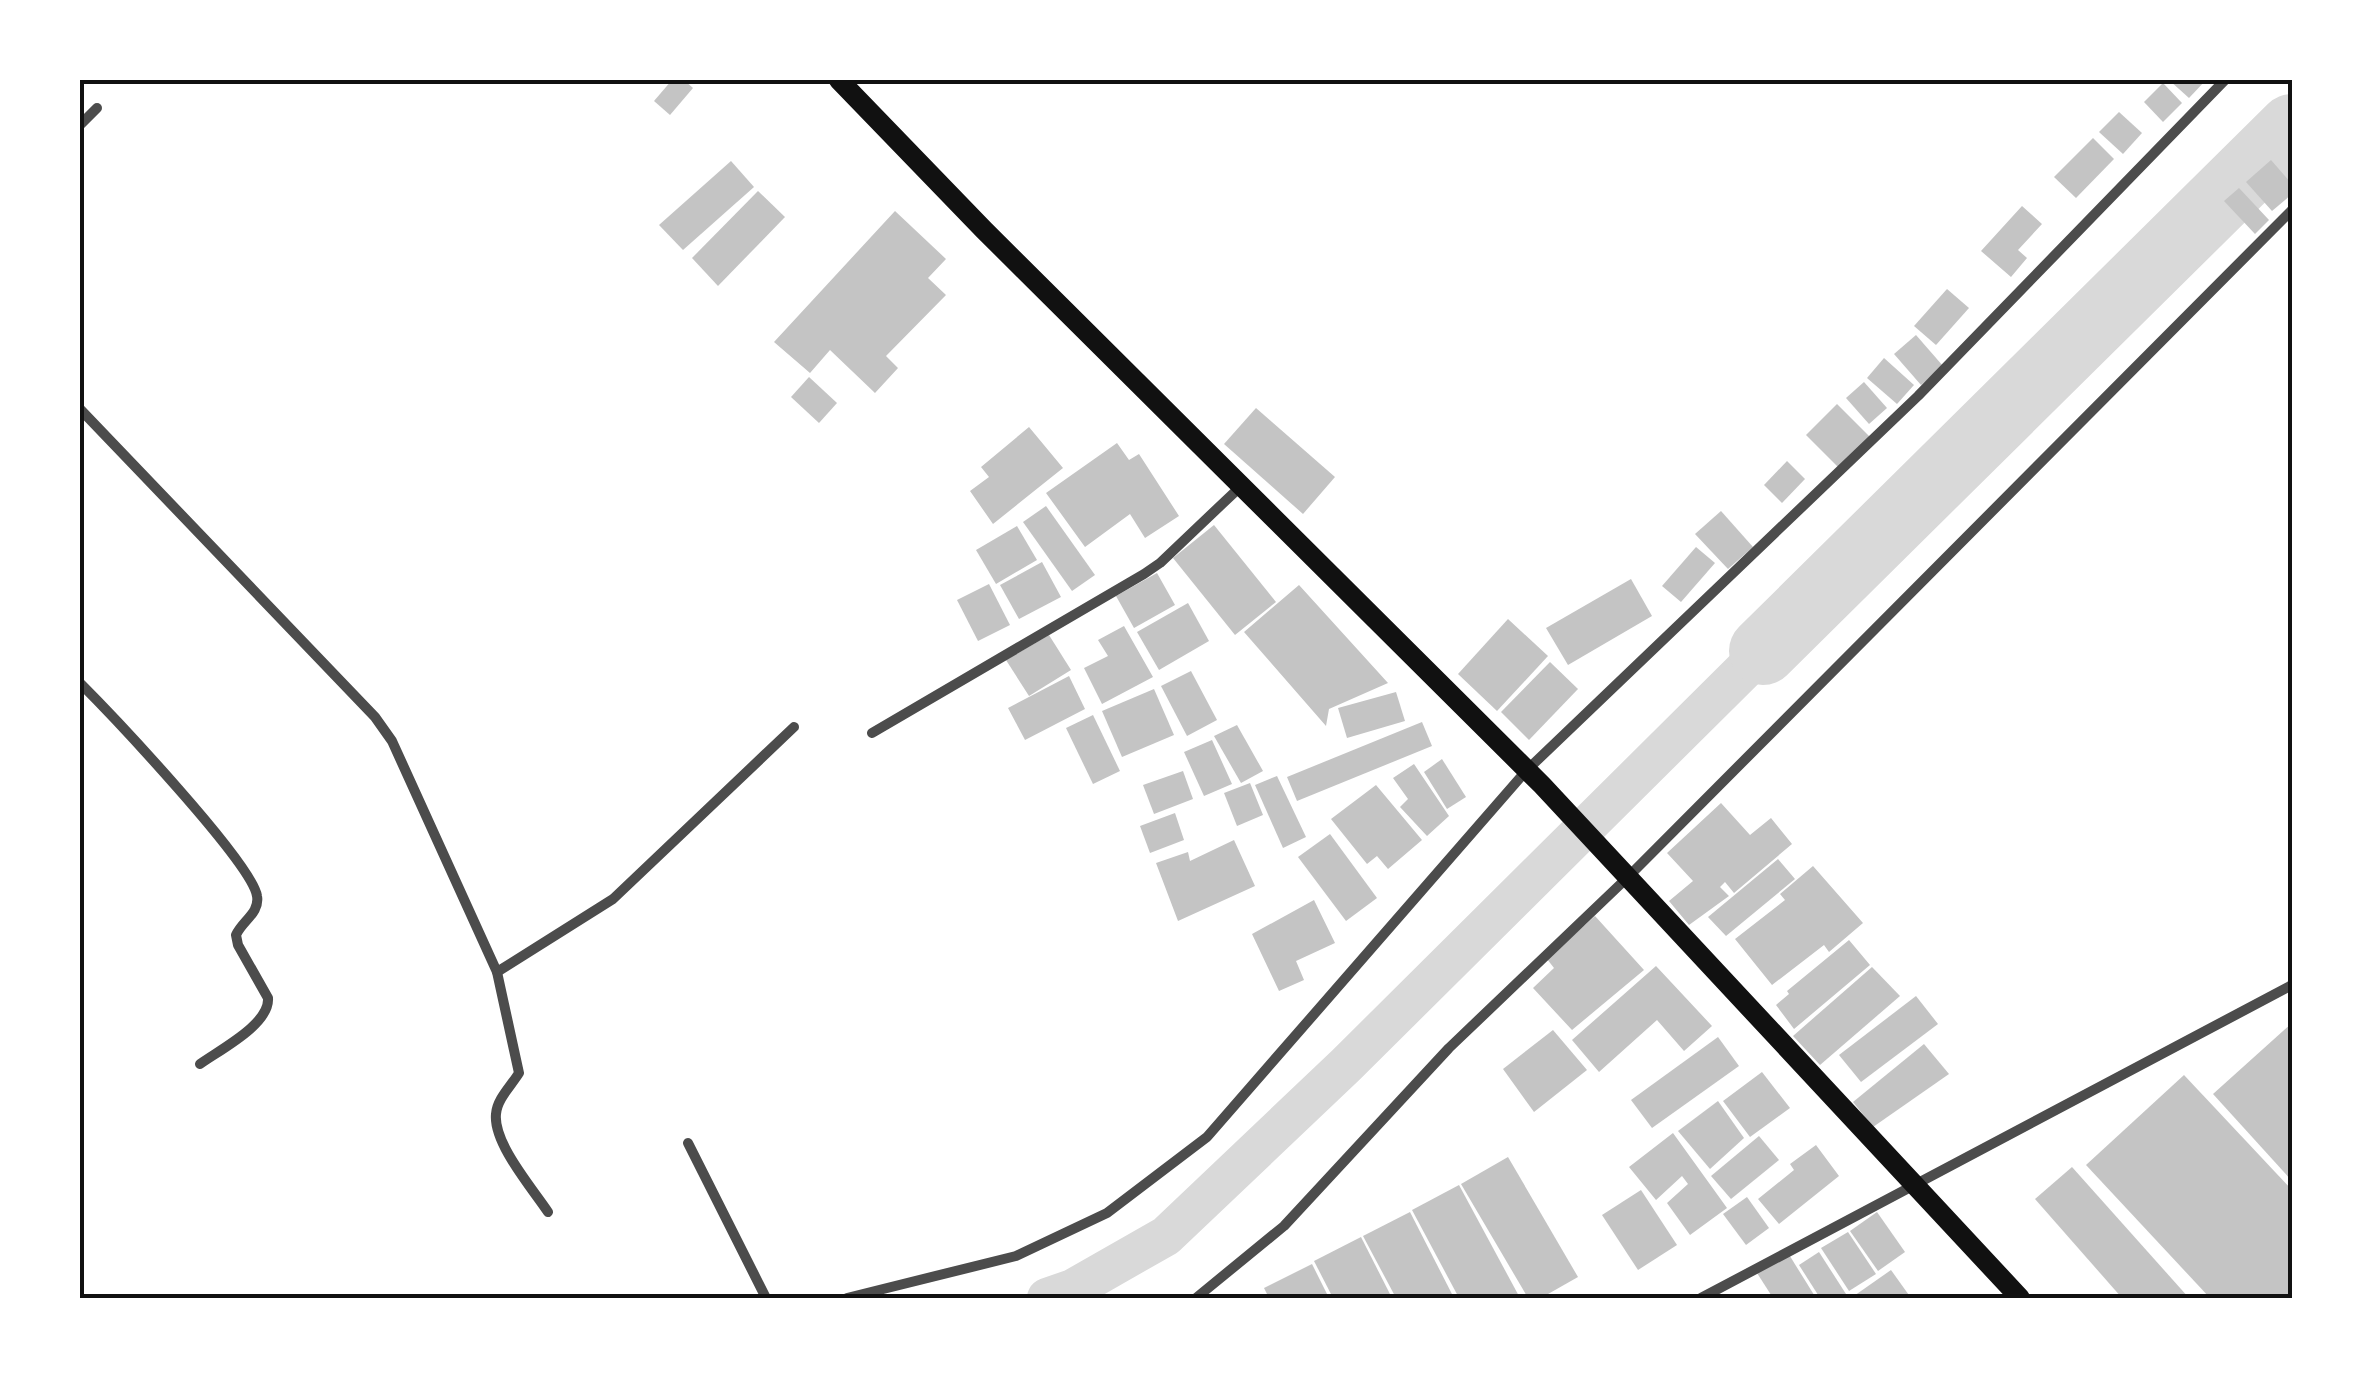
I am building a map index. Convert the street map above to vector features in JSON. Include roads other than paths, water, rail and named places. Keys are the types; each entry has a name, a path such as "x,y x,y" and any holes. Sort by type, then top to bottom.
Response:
{"main road":[{"path":"839,80 1534,778 2020,1298"}],"street":[{"path":"847,1298 1016,1256 1065,1235 1107,1213 1207,1136 1534,778 1918,396 2226,80"},
{"path":"80,125 97,108"},
{"path":"1196,1298 1284,1226 1449,1048 1629,876 2292,210"},
{"path":"80,409 375,718 392,741 497,972 519,1073 500,1100 496,1113 498,1136 548,1212"},
{"path":"872,734 1144,574 1240,486"},
{"path":"80,683 202,818 256,891 256,908 236,935 269,1006 256,1023 200,1064"},
{"path":"497,972 614,899 794,726"},
{"path":"1701,1298 2292,985"},
{"path":"688,1143 766,1298"}],"waterway":[{"path":"1763,651 2292,128"},
{"path":"1047,1298 1073,1289 1166,1236 1346,1065 1763,651"}]}
